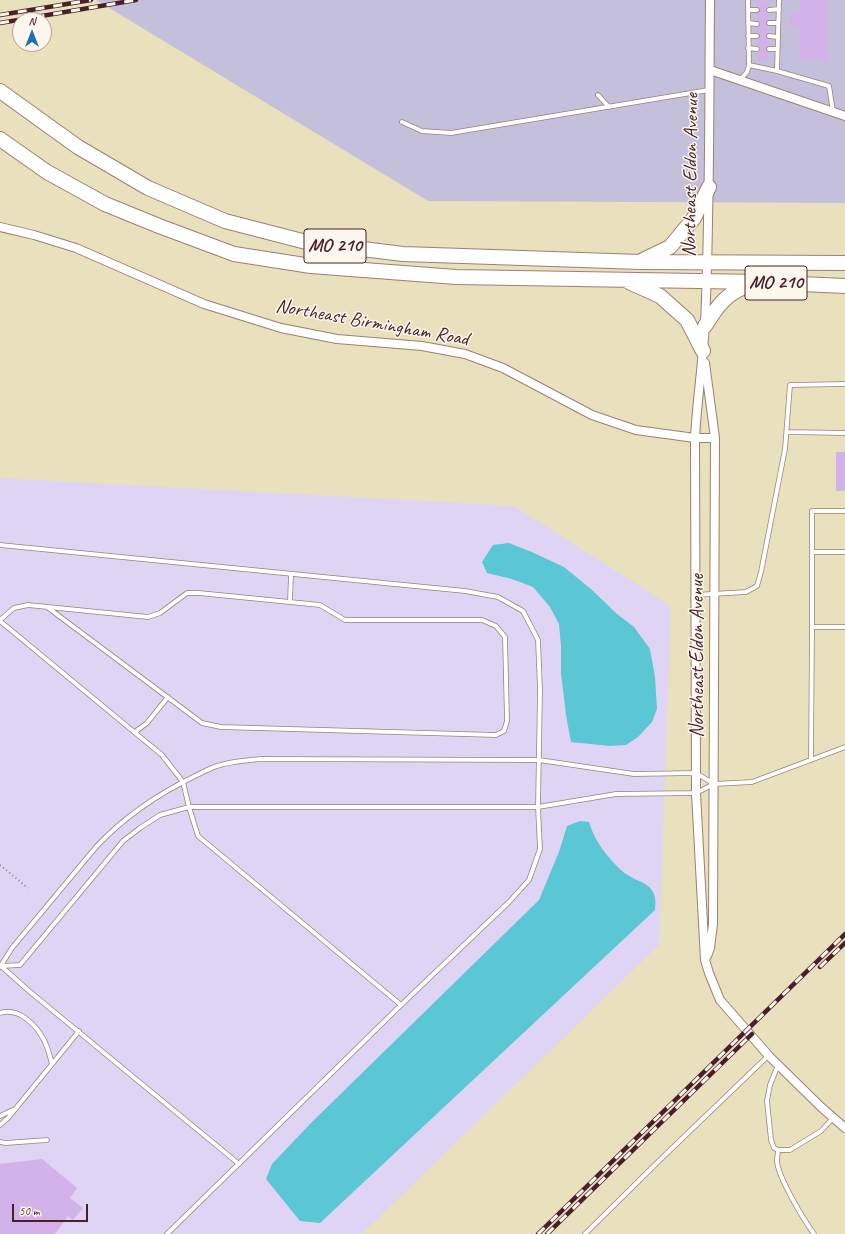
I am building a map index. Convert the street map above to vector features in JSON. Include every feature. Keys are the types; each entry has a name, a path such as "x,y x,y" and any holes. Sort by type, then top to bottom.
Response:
{"highway":[{"name":"MO 210","path":"0,91 78,147 148,188 225,221 306,242 403,254 641,262 845,263"},
{"name":"MO 210","path":"0,140 47,172 105,204 234,254 311,266 456,277 759,282 845,286"},
{"path":"641,262 670,247 694,218 709,187"},
{"path":"624,280 660,296 687,320 703,351"},
{"path":"705,326 715,309 732,293 741,287 759,282"}],"street":[{"name":"Northeast Eldon Avenue","path":"710,0 707,281 705,326 695,438 696,793 705,960 720,1000 769,1056 845,1128"},
{"path":"710,70 845,116"},
{"name":"Northeast Birmingham Road","path":"0,227 34,235 76,248 204,304 281,328 336,339 422,346 465,354 503,368 592,415 636,430 695,438 715,438"},
{"name":"Northeast Eldon Avenue","path":"703,351 715,438 713,924 710,948 705,960"}],"lane":[{"path":"740,80 747,72 749,65 748,0"},
{"path":"777,70 779,0"},
{"path":"769,10 779,9"},
{"path":"748,10 757,10"},
{"path":"748,23 757,24"},
{"path":"769,23 778,23"},
{"path":"748,36 757,36"},
{"path":"769,36 778,37"},
{"path":"748,48 757,49"},
{"path":"769,49 777,49"},
{"path":"749,65 777,70 829,86 833,111"},
{"path":"402,122 422,131 451,132 709,90"},
{"path":"598,95 609,107"},
{"path":"695,595 746,592 757,586 782,464 787,432 790,385 845,384"},
{"path":"787,432 845,432"},
{"path":"811,760 812,511 845,511"},
{"path":"0,545 465,591 498,597 523,611 538,640 540,690 538,806 540,849 529,880 509,902 401,1005 167,1234"},
{"path":"812,552 845,552"},
{"path":"290,602 291,574"},
{"path":"47,607 202,723 221,727 496,735 504,731 507,721 505,637 496,626 482,620 344,620 320,605 199,593 187,593 160,613 148,617 28,605 14,608 0,620 162,755 183,782 198,836 401,1005"},
{"path":"812,627 845,627"},
{"path":"135,732 148,723 168,697"},
{"path":"0,966 20,965 123,841 140,828 160,816 189,806 538,806 616,794 696,793 714,784 752,782 845,747"},
{"path":"0,966 12,948 110,832 131,814 183,782 216,766 239,761 262,759 539,760 634,774 696,773 714,784"},
{"path":"0,966 239,1164"},
{"path":"0,1013 12,1012 24,1017 34,1026 44,1039 52,1064"},
{"path":"0,1125 79,1031"},
{"path":"585,1234 769,1056"},
{"path":"778,1064 770,1084 767,1101 771,1140 774,1148 778,1150 790,1150 821,1131 833,1118"},
{"path":"0,1116 14,1110"},
{"path":"0,1142 6,1143 46,1140"},
{"path":"778,1150 778,1166 785,1185 814,1234"}],"path":[{"path":"0,865 28,888"}],"shaded area":[{"path":"96,0 845,0 845,203 428,201"},
{"path":"0,478 514,506 671,606 659,945 362,1234 0,1234"}],"water":[{"path":"509,543 564,567 634,627 650,649 655,677 657,709 652,722 638,737 626,745 610,746 571,742 561,673 559,624 550,607 533,587 512,579 487,573 482,562 493,545"},
{"path":"580,821 589,822 602,849 622,871 651,889 654,894 655,910 320,1223 300,1221 266,1179 272,1164 311,1123 539,900 559,852 567,826"}],"building":[{"path":"800,0 828,0 828,60 799,60 799,27 790,27 790,13 800,13"},
{"path":"757,1 769,1 769,61 758,62"},
{"path":"836,452 845,452 845,491 836,491"},
{"path":"42,1159 77,1188 70,1198 83,1208 73,1220 68,1216 55,1234 0,1234 0,1164"}],"railway":[{"path":"0,15 91,0"},
{"path":"0,23 136,0"},
{"path":"538,1234 845,934"},
{"path":"820,967 845,943"},
{"path":"547,1234 752,1034"}]}
